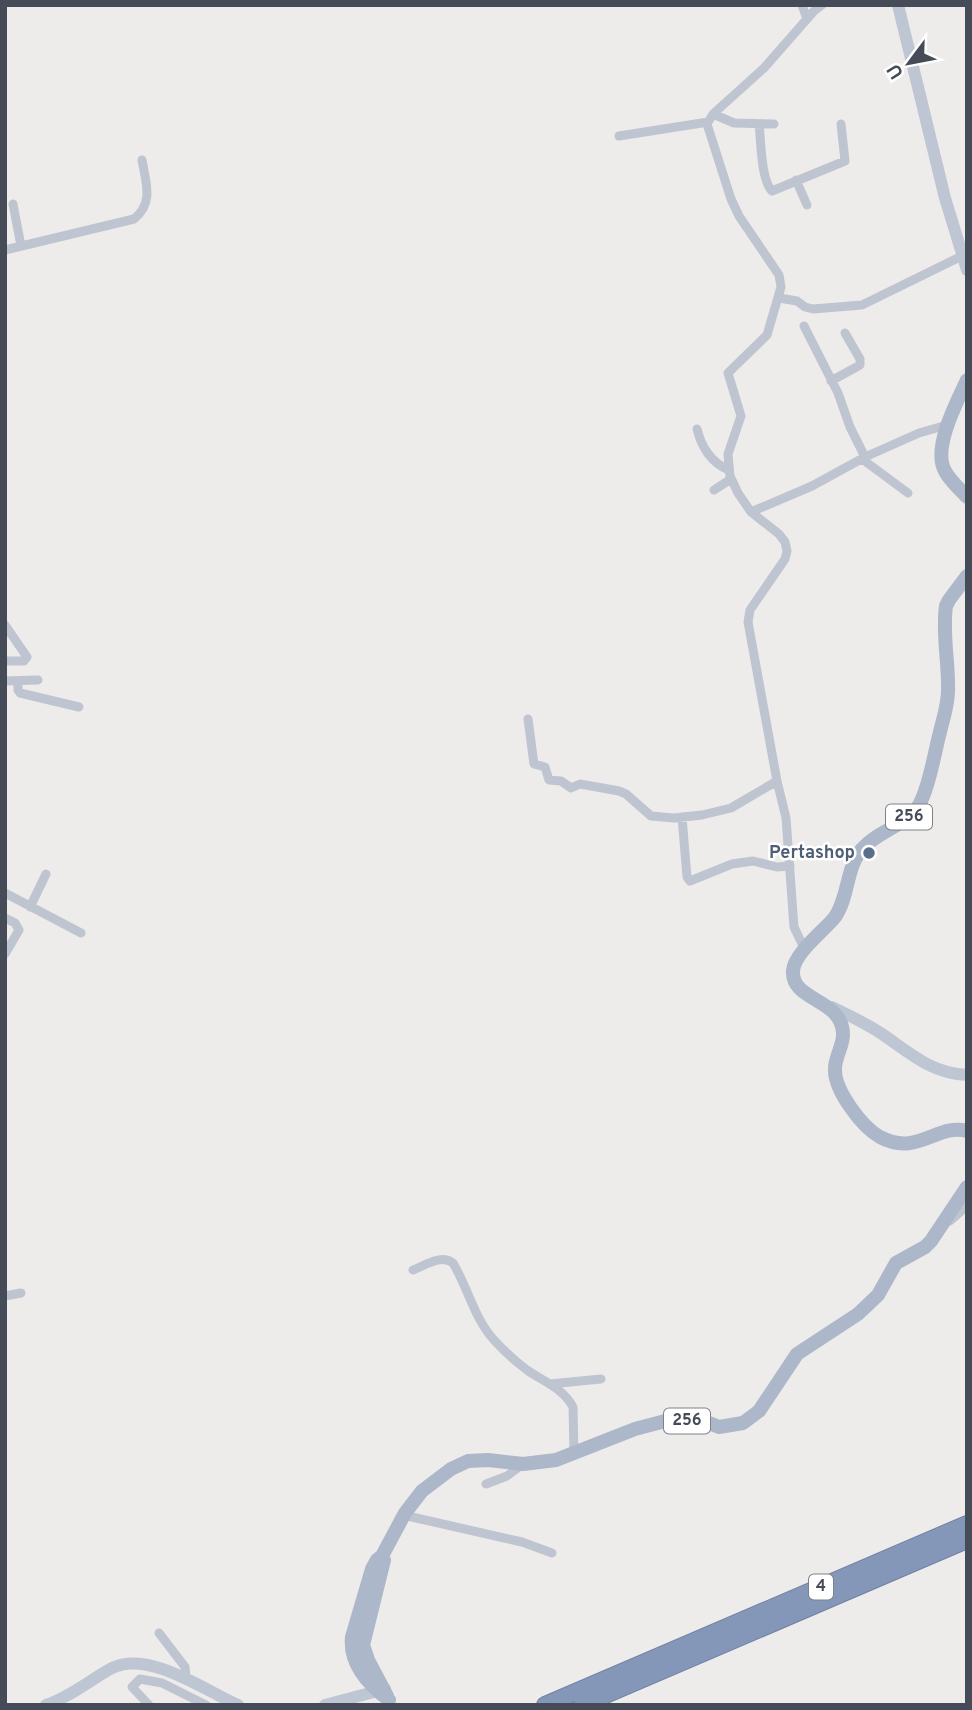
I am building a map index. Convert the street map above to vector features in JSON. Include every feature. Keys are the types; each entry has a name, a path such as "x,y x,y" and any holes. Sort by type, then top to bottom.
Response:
{"highway":[{"name":"4","path":"582,1705 679,1656 967,1524"},
{"name":"4","path":"545,1705 679,1656 967,1540"}],"main road":[{"path":"898,5 919,96 967,270"},
{"path":"967,380 947,425 942,451 945,470 967,498"},
{"name":"256","path":"832,1007 800,989 793,977 794,965 835,916 861,849 911,815 922,799 948,699 946,607 967,576"},
{"path":"832,1007 868,1025 916,1060 945,1073 967,1075"},
{"path":"832,1007 843,1030 835,1075 856,1116 871,1131 890,1141 906,1144 917,1143 957,1129 967,1131"},
{"path":"843,1030 855,1025 868,1025"},
{"name":"256","path":"385,1696 359,1668 351,1646 360,1632 369,1602 372,1569 382,1556 403,1515 433,1482 468,1461 523,1464 556,1460 635,1429 669,1420 704,1421 719,1427 733,1426 751,1419 774,1392 797,1354 871,1303 894,1266 925,1247 967,1187"},
{"name":"256","path":"360,1632 364,1651 385,1696"},
{"path":"46,1705 114,1667 128,1663 146,1665 186,1678 238,1705"},
{"path":"326,1705 385,1696"}],"street":[{"path":"802,5 807,19"},
{"path":"730,475 728,454 741,416 728,373 767,335 781,287 779,275 739,216 731,199 709,135 710,118 764,68 821,5"},
{"path":"619,136 710,118 734,123 774,124"},
{"path":"759,124 765,177 769,188 774,190 845,161 841,124"},
{"path":"5,250 137,217 145,209 148,197 142,160"},
{"path":"796,180 807,205"},
{"path":"13,204 20,246"},
{"path":"779,298 797,301 804,307 813,309 862,305 962,256"},
{"path":"804,326 864,458 908,493"},
{"path":"831,381 860,365 860,359 845,333"},
{"path":"751,512 812,486 919,433 947,425"},
{"path":"697,429 706,453 730,475 751,512 779,534 787,551 785,559 750,610 748,622 786,818 794,927 805,950"},
{"path":"714,490 730,475"},
{"path":"5,625 9,639 27,658 22,661 5,661"},
{"path":"5,681 38,680"},
{"path":"18,681 20,693 79,707"},
{"path":"528,719 534,764 545,767 548,780 561,781 571,788 580,784 620,791 650,816 679,818 730,808 777,781"},
{"path":"679,818 687,877 690,881 728,864 753,861 781,867 790,866"},
{"path":"30,907 46,874"},
{"path":"5,893 80,933"},
{"path":"5,918 15,923 19,930 5,954"},
{"path":"937,1230 967,1206"},
{"path":"413,1270 440,1259 450,1260 492,1338 521,1366 566,1395 573,1407 573,1454"},
{"path":"5,1296 21,1293"},
{"path":"550,1384 601,1379"},
{"path":"486,1484 507,1476 523,1464"},
{"path":"403,1515 522,1542 552,1553"},
{"path":"159,1633 164,1636 185,1667 186,1678"},
{"path":"149,1705 132,1687 140,1679 162,1683 206,1705"}],"place":[{"name":"Pertashop","path":"869,853"}]}
